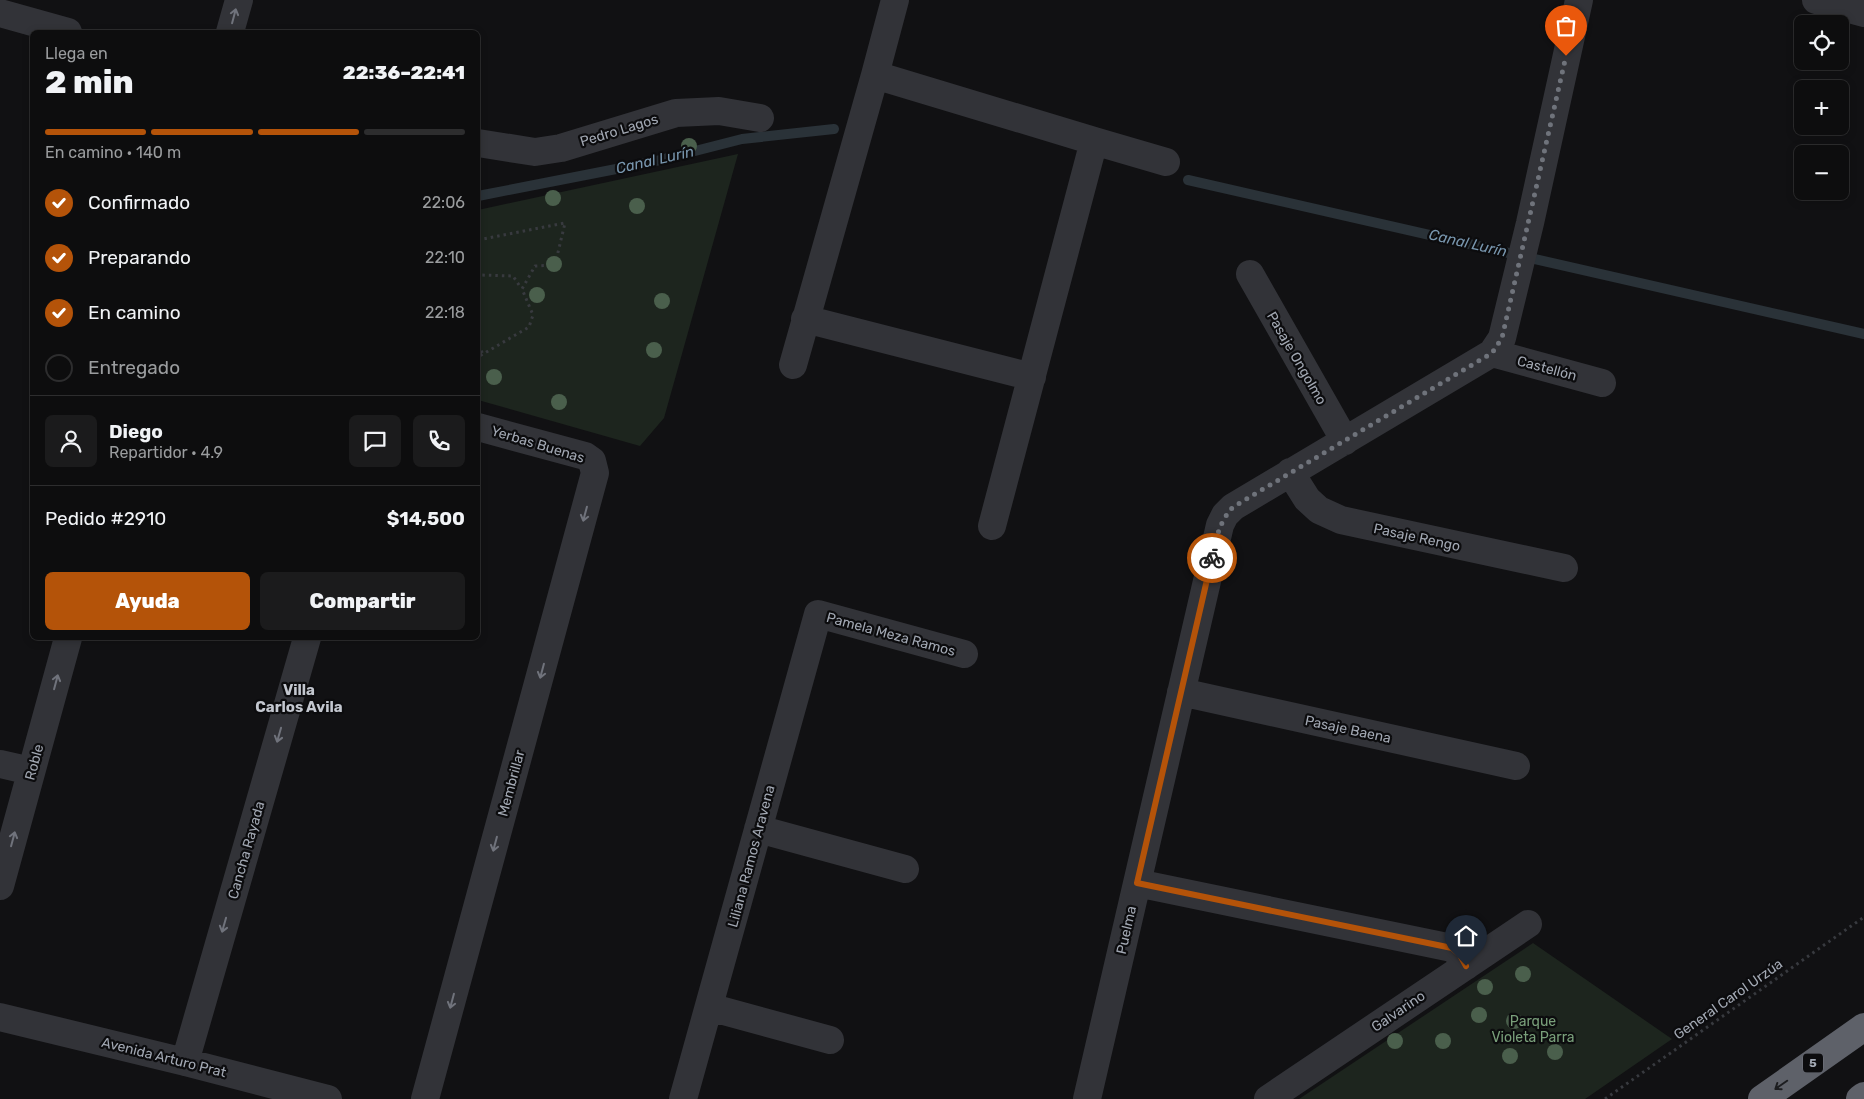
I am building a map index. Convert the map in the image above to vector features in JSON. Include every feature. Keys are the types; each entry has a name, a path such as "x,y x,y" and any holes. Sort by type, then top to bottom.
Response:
{"highway":[{"name":"5","path":"1762,1099 1864,1027"},
{"path":"1860,1099 1864,1096"}],"street":[{"path":"231,30 239,0"},
{"path":"793,365 876,75 895,0"},
{"path":"1492,353 1502,338 1530,223 1579,0"},
{"path":"1816,0 1864,13"},
{"path":"0,14 60,30"},
{"path":"876,75 1166,162"},
{"name":"Pedro Lagos","path":"480,143 535,152 578,143 676,113 719,111 760,118"},
{"path":"992,526 1094,141"},
{"name":"Pasaje Ongolmo","path":"1250,274 1345,441"},
{"path":"806,319 1032,377"},
{"name":"Castellón","path":"1492,353 1602,383"},
{"name":"Puelma","path":"1087,1099 1220,525 1225,515 1233,507 1290,472 1492,353"},
{"name":"Yerbas Buenas","path":"480,427 585,456 592,461 595,467"},
{"name":"Membrillar","path":"425,1099 596,473 595,467"},
{"name":"Pasaje Rengo","path":"1290,472 1307,499 1319,510 1341,520 1564,568"},
{"name":"Pamela Meza Ramos","path":"818,614 964,654"},
{"name":"Liliana Ramos Aravena","path":"683,1099 818,614"},
{"name":"Roble","path":"0,886 67,640"},
{"name":"Cancha Rayada","path":"185,1062 306,640"},
{"name":"Pasaje Baena","path":"1181,692 1516,766"},
{"path":"0,764 31,772"},
{"path":"758,829 905,869"},
{"path":"1137,883 1452,948 1460,955 1466,966"},
{"name":"Galvarino","path":"1268,1099 1528,924"},
{"path":"709,1007 830,1040"},
{"name":"Avenida Arturo Prat","path":"0,1016 328,1099"}],"path":[{"path":"480,240 565,223 554,265 535,266 522,289"},
{"path":"480,274 513,276 522,289 534,315 529,327 480,356"},
{"path":"480,349 483,354"},
{"name":"General Carol Urzúa","path":"1605,1099 1864,917"}],"green space":[{"path":"738,154 664,418 640,446 480,401 480,210"},
{"name":"Parque Violeta Parra","path":"1533,943 1672,1039 1585,1099 1299,1099"}],"waterway":[{"name":"Canal Lurín","path":"480,196 652,162 742,139 834,129"},
{"name":"Canal Lurín","path":"1188,180 1864,334"}],"way so far":[{"path":"1212,558 1220,525 1225,515 1233,507 1492,353 1502,338 1530,223 1566,56"}],"district":[{"name":"Villa Carlos Avila","path":"299,698"}],"route":[{"path":"1212,558 1137,883 1452,948 1457,951 1466,966"}]}
